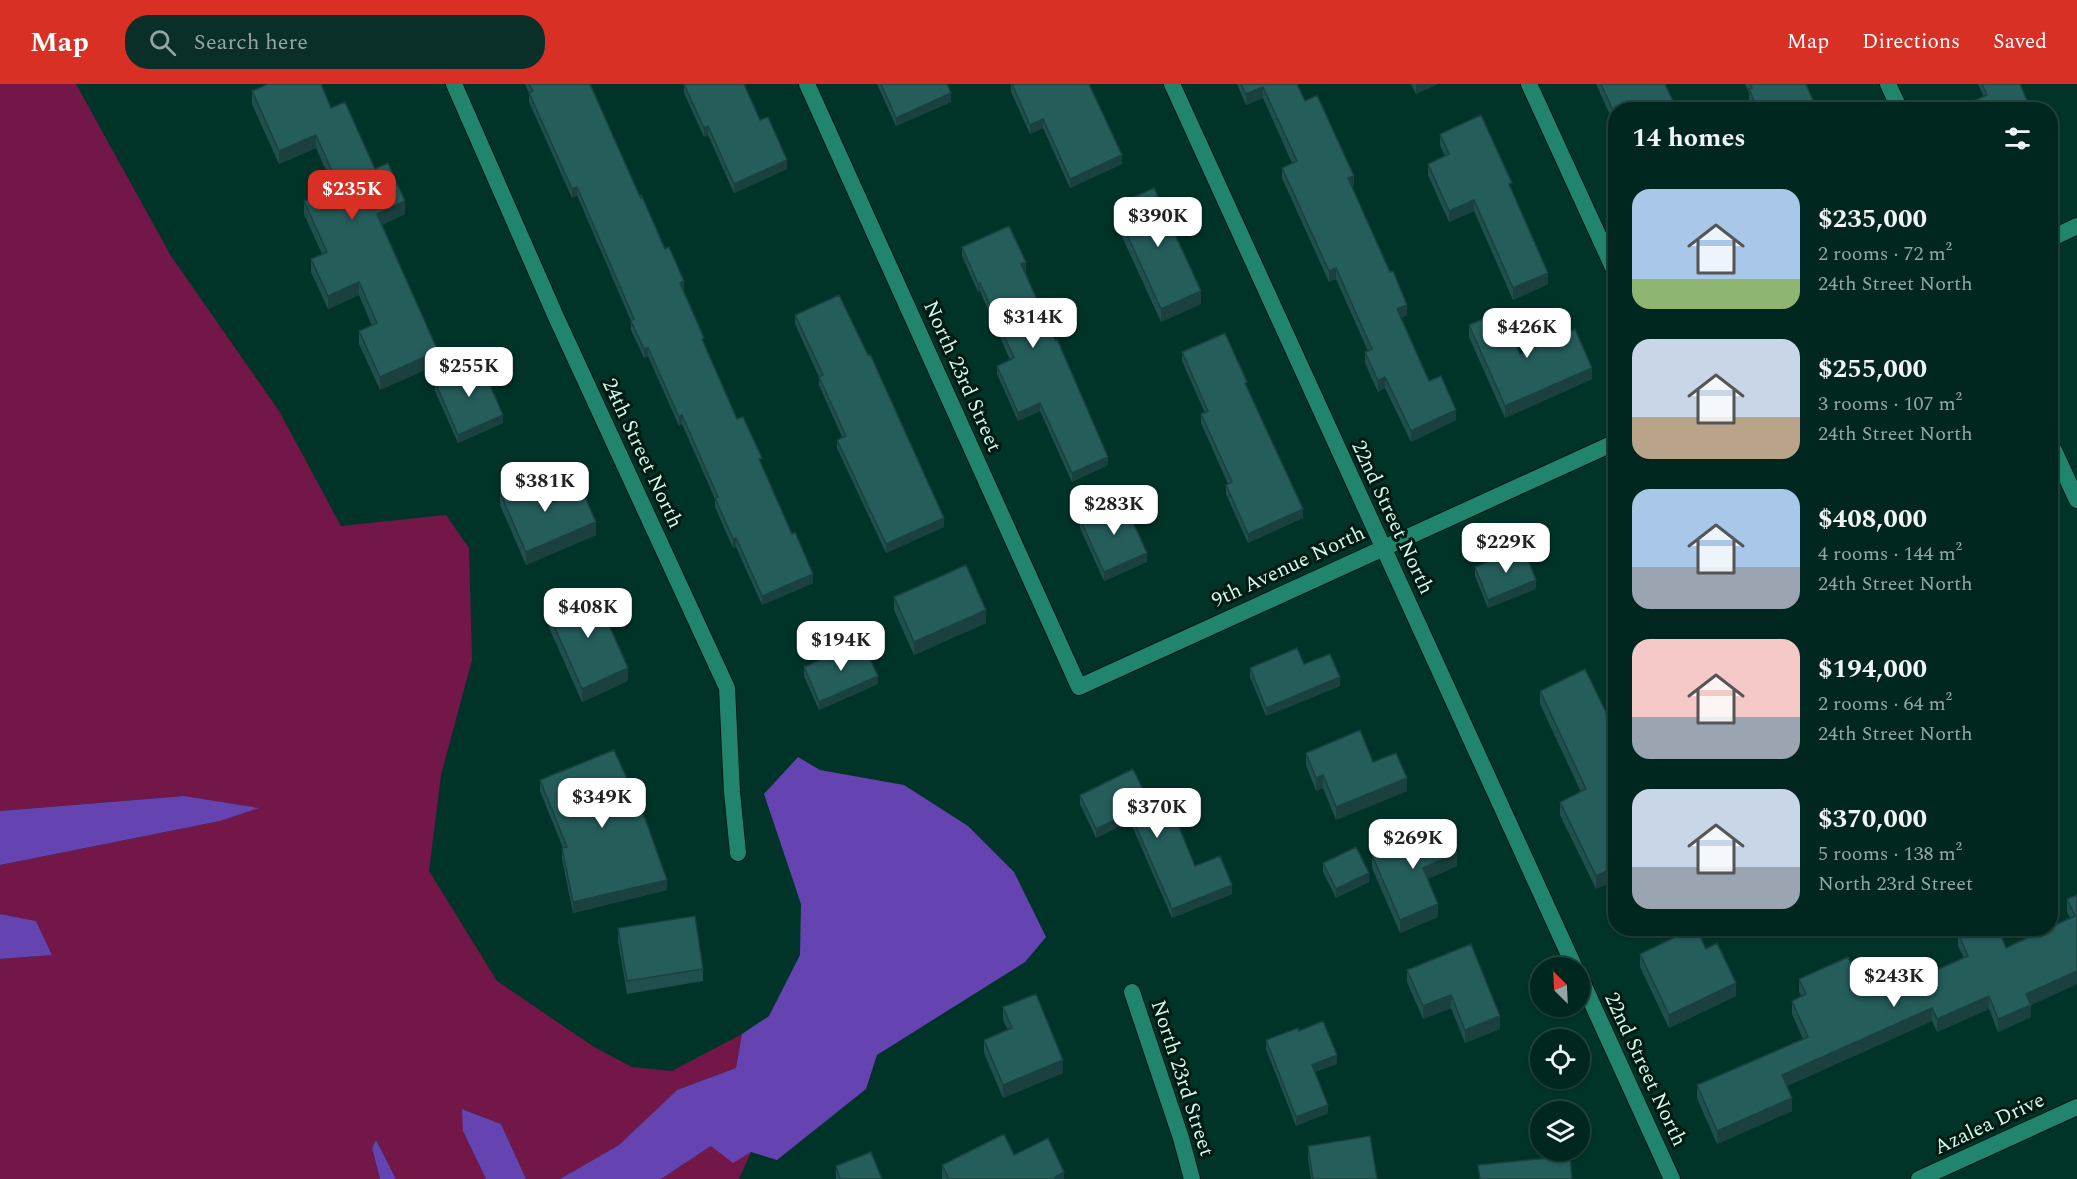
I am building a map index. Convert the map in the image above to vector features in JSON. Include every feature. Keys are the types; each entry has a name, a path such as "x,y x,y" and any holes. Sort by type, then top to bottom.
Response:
{"street":[{"name":"24th Street North","path":"454,84 556,317 727,688 732,792 738,853"},
{"name":"North 23rd Street","path":"807,84 1079,687"},
{"name":"22nd Street North","path":"1172,84 1570,957"},
{"path":"1529,84 1608,257"},
{"path":"1888,84 1896,102"},
{"path":"2058,235 2077,226"},
{"name":"9th Avenue North","path":"1079,687 1608,446"},
{"path":"2058,459 2077,500"},
{"name":"North 23rd Street","path":"1132,992 1181,1138 1192,1179"},
{"name":"22nd Street North","path":"1590,999 1672,1179"},
{"name":"Azalea Drive","path":"1919,1179 2077,1107"}],"shaded area":[{"path":"0,84 76,84 171,256 279,411 341,526 446,515 469,548 472,660 441,775 429,871 497,981 594,1047 632,1067 672,1071 742,1034 736,1068 677,1090 619,1145 560,1179 526,1179 501,1124 463,1109 463,1131 486,1179 396,1179 376,1140 372,1148 380,1179 0,1179 0,959 52,955 36,921 0,914 0,865 220,821 258,808 184,796 0,811"},
{"path":"798,757 820,770 904,785 968,826 1014,872 1046,937 1025,962 877,1055 866,1089 777,1160 751,1152 733,1163 711,1146 661,1179 560,1179 619,1145 677,1090 736,1068 742,1034 769,1016 800,955 801,904 764,794"},
{"path":"184,796 259,808 220,821 0,865 0,811"},
{"path":"0,914 36,921 52,955 0,959"},
{"path":"462,1109 501,1124 526,1179 486,1179 463,1131"},
{"path":"376,1140 396,1179 380,1179 372,1148"},
{"path":"711,1146 751,1152 739,1179 661,1179"}],"building":[{"path":"268,84 321,84 331,108 345,102 375,169 388,163 405,201 377,214 438,351 380,377 359,331 377,323 359,282 328,296 311,259 327,252 304,201 338,185 316,135 279,151 252,91"},
{"path":"529,84 590,84 641,199 641,194 665,249 669,247 684,281 680,283 737,419 743,417 792,534 795,532 813,574 762,596 736,538 733,539 715,498 718,497 682,415 679,417 648,348 644,349 631,321 634,319 577,187 572,189 529,93 533,91"},
{"path":"684,84 744,84 760,120 768,117 787,160 734,184 708,126 704,128"},
{"path":"881,84 947,84 951,93 896,118"},
{"path":"1012,84 1089,84 1122,155 1070,179 1043,119 1030,125"},
{"path":"1241,84 1297,84 1305,101 1317,95 1354,176 1348,178 1407,305 1397,309 1429,381 1441,376 1456,410 1411,431 1385,377 1378,381 1365,352 1372,349 1336,268 1329,271 1282,168 1297,161 1263,87 1246,94"},
{"path":"1601,84 1665,84 1673,102 1609,102"},
{"path":"1750,84 1806,84 1814,102 1755,102 1749,89 1752,88"},
{"path":"1982,84 2020,84 2028,102 1972,102 1987,95"},
{"path":"1481,115 1512,183 1509,184 1548,273 1513,288 1474,200 1449,211 1428,164 1449,154 1440,134"},
{"path":"1154,188 1201,291 1161,309 1114,206"},
{"path":"1009,226 1026,262 1021,264 1055,340 1057,339 1108,457 1072,473 1040,403 1018,413 997,366 1014,358 962,247"},
{"path":"839,295 868,355 870,354 944,518 886,544 837,440 846,436 819,377 823,375 795,315"},
{"path":"1501,311 1520,354 1575,329 1592,368 1505,406 1469,325"},
{"path":"1225,333 1247,382 1245,383 1303,509 1248,534 1226,485 1232,482 1201,414 1208,411 1182,352"},
{"path":"480,362 503,415 458,435 435,382"},
{"path":"542,475 554,502 582,490 596,522 526,552 500,493"},
{"path":"1123,500 1147,553 1104,572 1080,519"},
{"path":"1523,547 1536,580 1488,600 1475,567"},
{"path":"966,565 986,610 914,642 894,597"},
{"path":"593,589 628,668 582,689 547,610"},
{"path":"862,641 878,676 819,702 804,667"},
{"path":"1297,648 1304,664 1330,654 1340,677 1266,708 1250,668"},
{"path":"1585,669 1608,716 1608,871 1596,876 1560,802 1586,789 1540,691"},
{"path":"1360,730 1373,762 1396,753 1407,778 1336,807 1323,775 1316,778 1306,753"},
{"path":"614,750 646,821 667,880 573,902 562,848 567,847 540,780"},
{"path":"1133,769 1154,812 1170,805 1195,866 1220,856 1232,885 1172,909 1130,813 1096,829 1080,795"},
{"path":"1444,824 1457,853 1423,868 1438,904 1400,920 1372,855"},
{"path":"1356,847 1369,873 1336,889 1323,863"},
{"path":"2077,895 2077,971 2026,994 2031,1005 1998,1019 1989,996 1937,1019 1932,1008 1782,1075 1792,1098 1717,1131 1697,1085 1808,1037 1792,1001 1806,994 1799,979 1848,957 1861,985 1880,977 1887,992 1968,956 1959,936 2001,936 2006,948 2031,936 2058,936 2058,923 2075,916 2067,899"},
{"path":"695,916 703,969 627,981 618,928"},
{"path":"1677,936 1700,936 1706,949 1717,943 1736,983 1669,1015 1640,954"},
{"path":"1471,944 1500,1016 1465,1030 1451,995 1423,1006 1407,970"},
{"path":"1036,994 1063,1060 1003,1085 984,1040 1012,1028 1003,1007"},
{"path":"1323,1021 1337,1055 1312,1065 1328,1105 1296,1117 1266,1040 1298,1028 1299,1031"},
{"path":"1004,1134 1014,1155 1048,1138 1064,1172 1055,1177 1056,1179 949,1179 942,1165"},
{"path":"1370,1136 1377,1179 1313,1179 1308,1146"},
{"path":"871,1152 882,1179 840,1179 836,1166"},
{"path":"1530,1160 1570,1161 1572,1179 1480,1179 1478,1165"}]}
